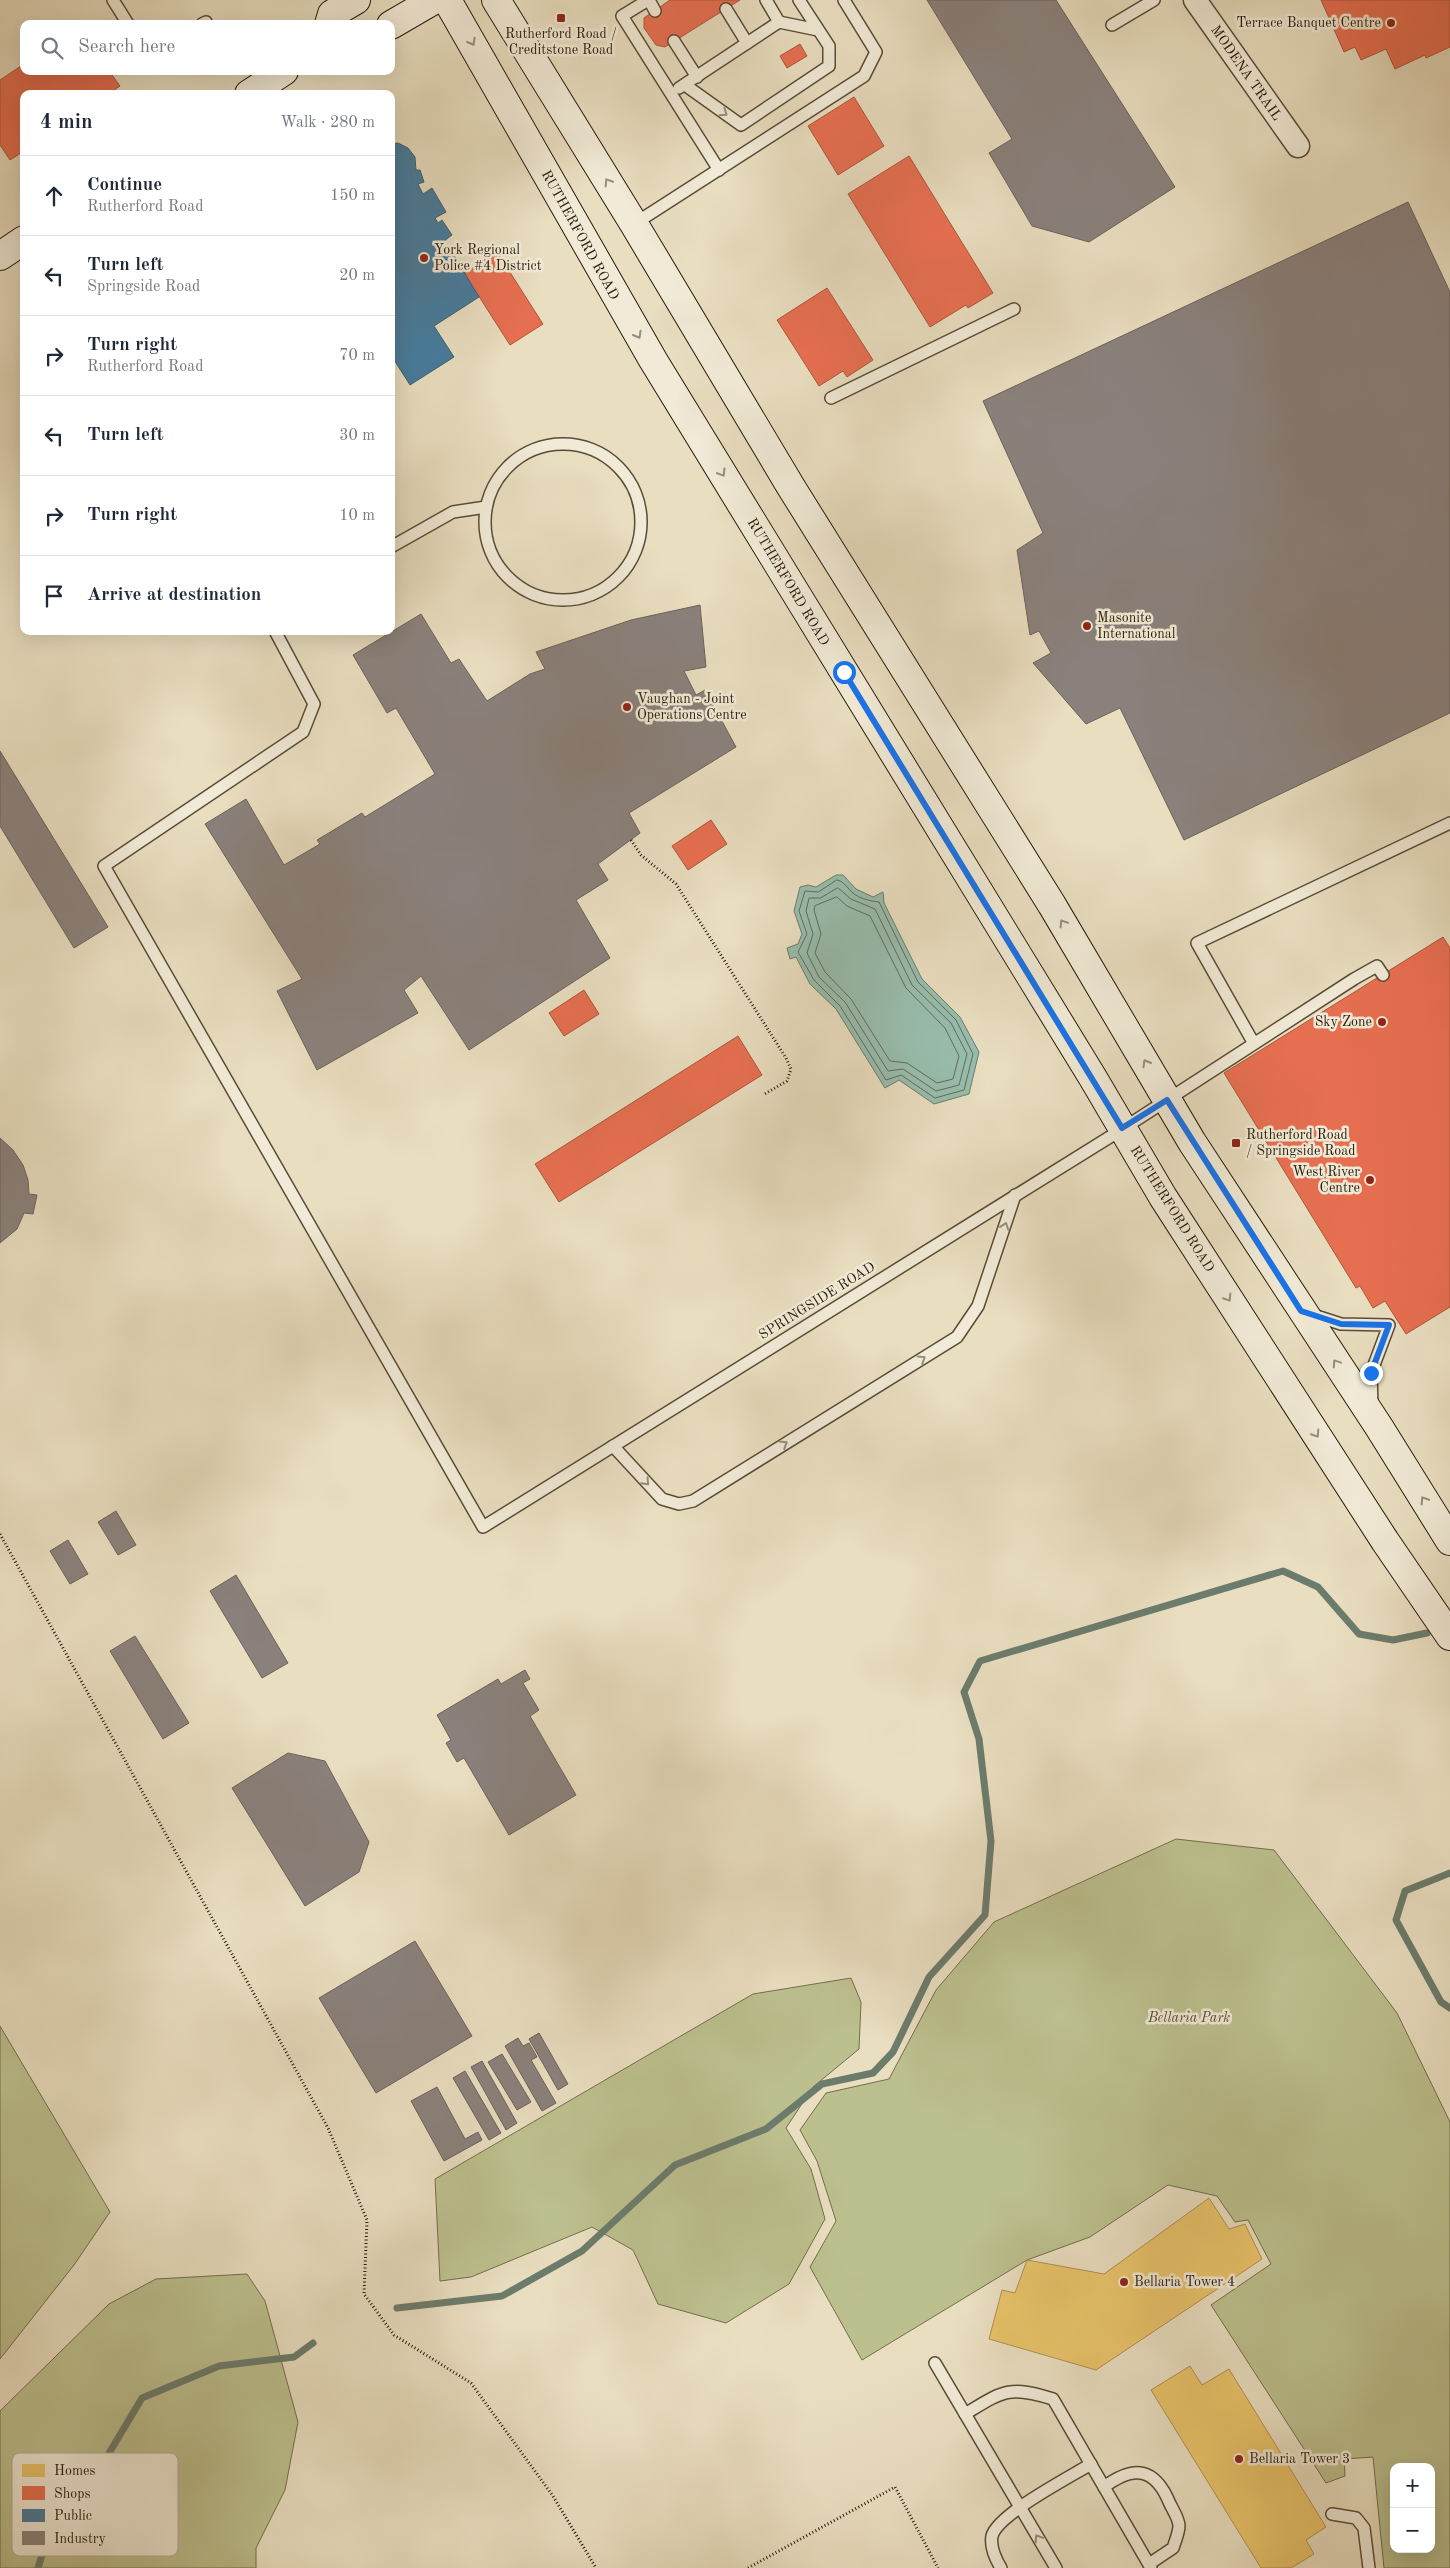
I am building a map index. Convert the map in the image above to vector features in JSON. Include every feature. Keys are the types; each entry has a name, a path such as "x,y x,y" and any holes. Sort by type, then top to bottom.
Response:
{"main road":[{"path":"330,20 332,14 356,0"},
{"path":"395,23 434,0"},
{"name":"RUTHERFORD ROAD","path":"447,0 652,360 1164,1197 1363,1507 1450,1636"},
{"path":"496,0 634,224 790,487 1052,905 1167,1100 1450,1541"},
{"path":"255,90 278,75"},
{"path":"0,256 20,243"}],"street":[{"name":"MODENA TRAIL","path":"1195,0 1298,146"}],"lane":[{"path":"113,0 126,20"},
{"path":"655,11 648,0 622,16 719,170"},
{"path":"766,0 779,22"},
{"path":"685,85 741,125 830,66 829,46 799,0"},
{"path":"634,224 864,76 876,52 844,0"},
{"path":"1112,25 1154,0"},
{"path":"726,9 747,44"},
{"path":"672,94 779,22 818,30"},
{"path":"674,41 697,77"},
{"path":"831,398 1014,309"},
{"path":"562,443 588,447 612,460 630,480 640,505 642,532 635,556 621,577 600,592 576,601 551,600 527,593 507,577 492,557 485,533 486,507 495,482 512,462 536,448 562,443"},
{"path":"395,546 453,512 486,507"},
{"name":"SPRINGSIDE ROAD","path":"276,635 314,704 303,732 104,866 483,1527 1167,1100 1253,1042 1377,966 1383,975"},
{"path":"1253,1042 1196,943 1450,822"},
{"path":"613,1446 662,1499 679,1504 692,1501 957,1337 978,1306 1015,1195"},
{"path":"1301,1311 1341,1324 1389,1325 1371,1373 1372,1417"},
{"path":"935,2363 1056,2568"},
{"path":"965,2414 998,2394 1026,2391 1053,2399 1150,2566 1173,2548 1179,2525 1167,2496 1154,2478 1132,2472 1121,2474 1104,2486"},
{"path":"1001,2568 994,2556 992,2537 996,2528 1020,2508 1091,2464"},
{"path":"1332,2514 1356,2518 1364,2528 1369,2568"}],"path":[{"path":"631,840 641,855 676,884 786,1058 791,1069 787,1080 764,1095"},
{"path":"0,1534 328,2128 367,2220 364,2294 394,2335 471,2382 553,2496 596,2568"},
{"path":"748,2568 895,2487 938,2568"}],"green space":[{"name":"Bellaria Park","path":"1176,1839 1274,1850 1397,2013 1450,2122 1450,2568 1384,2568 1373,2457 1344,2459 1345,2476 1326,2483 1211,2305 1271,2264 1248,2220 1235,2222 1217,2196 1168,2185 1090,2237 1027,2260 862,2360 810,2267 836,2221 817,2161 800,2130 826,2093 889,2079 936,1990 994,1922"},
{"path":"851,1978 861,2002 859,2049 813,2087 786,2128 811,2169 825,2219 789,2284 726,2323 658,2304 633,2250 592,2227 471,2277 440,2281 435,2179 753,1994"},
{"path":"0,2026 110,2212 74,2265 0,2359"},
{"path":"247,2274 265,2301 298,2422 285,2490 256,2548 256,2568 0,2568 0,2411 109,2304 156,2279"}],"water":[{"path":"836,875 843,875 856,889 873,897 883,892 884,903 922,979 960,1017 979,1052 969,1094 934,1104 899,1080 885,1088 836,1009 810,984 796,957 790,959 787,948 798,944 802,934 794,911 800,887 808,885 816,887"}],"building: Homes":[{"name":"Bellaria Tower 4","path":"1209,2198 1229,2229 1245,2224 1262,2259 1096,2370 989,2339 1002,2290 1015,2293 1027,2260 1104,2274"},
{"name":"Bellaria Tower 3","path":"1190,2366 1202,2385 1229,2369 1326,2527 1306,2540 1314,2554 1291,2568 1261,2568 1151,2390"}],"building: Shops":[{"path":"670,0 740,0 665,47 656,45 644,28 644,18"},
{"name":"Terrace Banquet Centre","path":"1321,0 1450,0 1450,47 1426,58 1425,55 1395,69 1386,49 1361,60 1355,47 1344,52"},
{"path":"800,44 807,56 787,68 780,56"},
{"path":"20,67 20,75 112,75 120,86 114,90 20,90 20,154 10,160 0,145 0,80"},
{"path":"854,97 884,146 838,175 808,126"},
{"path":"909,156 993,293 968,308 966,305 930,327 848,194"},
{"path":"497,252 543,324 510,345 464,273"},
{"path":"827,288 873,360 847,377 843,371 819,386 777,320"},
{"path":"711,820 727,844 688,870 672,846"},
{"name":"West River Centre","path":"1443,937 1450,948 1450,1307 1406,1334 1385,1301 1373,1308 1360,1286 1356,1288 1224,1073"},
{"path":"584,990 599,1014 564,1036 549,1013"},
{"path":"738,1036 762,1075 559,1202 535,1164"}],"building: Public":[{"name":"York Regional Police #4 District","path":"395,143 408,148 415,157 416,170 420,170 424,182 418,184 423,194 432,188 446,212 435,218 438,223 442,220 452,235 440,244 445,250 449,247 479,297 434,326 454,357 410,385 395,361"}],"building: Industry":[{"path":"927,0 1056,0 1175,187 1089,242 1032,226 989,153 1012,139"},
{"path":"1408,202 1450,292 1450,713 1184,840 1120,708 1086,724 1033,663 1051,653 1039,631 1030,635 1017,550 1043,533 983,401"},
{"path":"700,605 706,667 684,671 696,695 705,690 736,747 629,813 640,833 598,864 608,880 576,900 610,958 469,1050 421,976 404,990 418,1013 317,1070 277,991 302,979 205,824 246,799 284,865 320,844 317,840 362,813 365,817 435,774 396,708 387,713 353,655 386,635 395,635 395,630 421,614 451,663 459,659 487,701 530,674 545,669 536,652 631,620"},
{"path":"0,751 108,927 74,948 0,826"},
{"path":"0,1138 13,1150 23,1165 28,1180 29,1194 37,1195 33,1214 24,1213 17,1229 0,1243"},
{"path":"116,1511 136,1545 118,1555 98,1522"},
{"path":"68,1540 88,1574 70,1584 50,1551"},
{"path":"236,1575 288,1663 262,1678 210,1591"},
{"path":"135,1636 189,1723 163,1739 110,1651"},
{"path":"525,1670 530,1679 523,1683 539,1710 530,1716 576,1795 509,1835 464,1758 457,1762 446,1743 451,1740 437,1715 498,1679 501,1684"},
{"path":"288,1753 325,1761 369,1842 359,1872 305,1906 232,1788"},
{"path":"415,1941 472,2036 376,2093 319,1998"},
{"path":"539,2033 568,2084 558,2090 529,2039"},
{"path":"518,2038 523,2046 529,2043 537,2057 531,2060 556,2103 542,2111 505,2046"},
{"path":"502,2054 531,2102 517,2110 488,2062"},
{"path":"482,2061 517,2123 506,2130 471,2067"},
{"path":"465,2071 501,2133 489,2140 453,2078"},
{"path":"437,2087 465,2139 478,2132 482,2140 444,2161 411,2101"}],"waterway":[{"path":"397,2308 502,2296 582,2251 675,2165 766,2129 822,2084 873,2073 893,2052 929,1977 985,1915 991,1841 979,1739 964,1692 980,1661 1283,1571 1318,1587 1359,1634 1393,1640 1427,1633"},
{"path":"1450,1873 1405,1891 1396,1920 1441,2002 1450,2008"},
{"path":"109,2453 142,2398 219,2366 294,2357 313,2343"},
{"path":"38,2568 42,2556"}],"place":[{"name":"Rutherford Road / Creditstone Road","path":"561,18"},
{"name":"Terrace Banquet Centre","path":"1391,23"},
{"name":"York Regional Police #4 District","path":"424,258"},
{"name":"Masonite International","path":"1087,626"},
{"name":"Vaughan - Joint Operations Centre","path":"627,707"},
{"name":"Sky Zone","path":"1382,1022"},
{"name":"Rutherford Road / Springside Road","path":"1236,1143"},
{"name":"West River Centre","path":"1370,1180"},
{"name":"Bellaria Tower 4","path":"1124,2282"},
{"name":"Bellaria Tower 3","path":"1239,2459"}],"route":[{"path":"844,672 1122,1128 1167,1100 1216,1180 1301,1311 1341,1324 1389,1325 1378,1350 1371,1373"}]}
